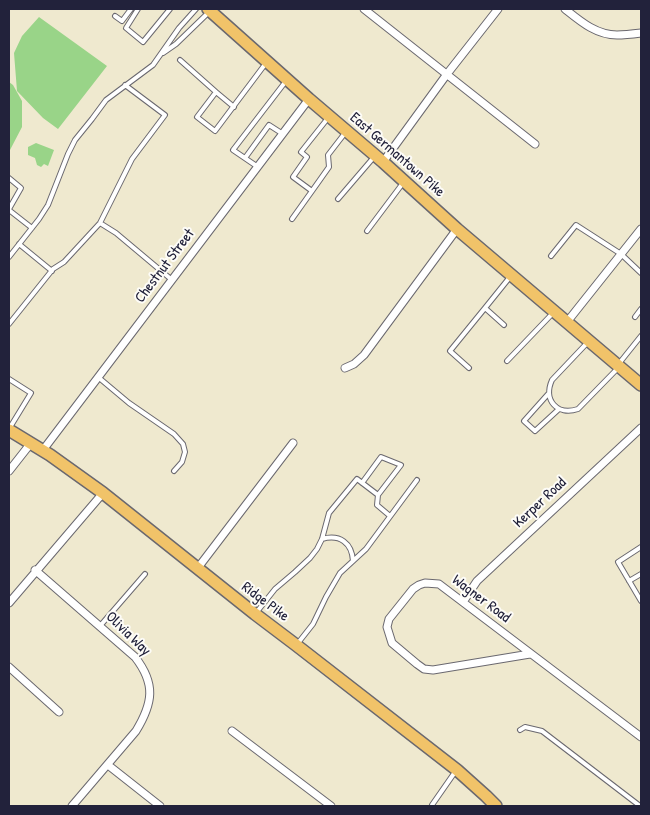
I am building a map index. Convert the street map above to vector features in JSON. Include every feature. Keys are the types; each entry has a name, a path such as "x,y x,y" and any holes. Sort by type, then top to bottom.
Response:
{"main road":[{"name":"East Germantown Pike","path":"209,10 287,80 379,158 457,229 641,385"},
{"name":"Ridge Pike","path":"9,430 43,450 103,493 255,614 457,770 496,806"}],"street":[{"path":"364,9 535,144"},
{"path":"379,158 498,9"},
{"path":"564,9 582,23 603,33 616,35 641,33"},
{"name":"Chestnut Street","path":"43,450 309,99"},
{"path":"345,368 354,364 364,354 457,229"},
{"path":"568,322 641,229"},
{"name":"Kerper Road","path":"463,602 477,581 641,428"},
{"path":"9,471 31,442"},
{"path":"197,568 293,443"},
{"path":"9,603 103,493"},
{"name":"Olivia Way","path":"36,570 135,657 143,666 147,676 150,696 146,712 136,731 72,806"},
{"name":"Wagner Road","path":"530,654 433,670 424,669 392,643 387,627 389,619 413,589 425,582 439,584 641,738"},
{"path":"9,667 59,712"},
{"path":"232,731 332,806"},
{"path":"108,765 160,806"}],"lane":[{"path":"115,16 122,21 131,9"},
{"path":"138,9 126,28 143,42 170,9"},
{"path":"9,257 48,205 74,140 106,100 153,65 179,28 196,9"},
{"path":"159,56 176,44 209,10"},
{"path":"180,60 234,107"},
{"path":"216,92 197,117 215,131 267,62"},
{"path":"258,167 233,150 287,80"},
{"path":"9,324 52,271 64,262 100,223 132,160 165,115 125,85"},
{"path":"312,191 293,178 307,157 301,152 329,116"},
{"path":"245,158 269,125 283,134"},
{"path":"292,219 330,167 328,155 347,131"},
{"path":"338,199 379,158"},
{"path":"9,178 21,188 9,210 32,228"},
{"path":"366,231 404,182"},
{"path":"100,223 116,233 172,280"},
{"path":"552,256 576,225 621,254 641,272"},
{"path":"19,244 52,271"},
{"path":"469,368 450,352 511,275"},
{"path":"484,308 504,325"},
{"path":"635,317 641,309"},
{"path":"507,361 554,311"},
{"path":"590,341 552,380 549,386 550,400 559,409 565,411 578,409 619,367 621,361 641,336"},
{"path":"98,377 129,403 174,434 183,444 185,452 182,462 174,471"},
{"path":"9,380 31,393 9,430"},
{"path":"548,393 524,421 536,431 559,409"},
{"path":"362,483 381,457 401,465 378,494 377,505 390,516"},
{"path":"255,614 275,589 310,558 317,549 322,539 329,513 357,479 378,494"},
{"path":"296,645 313,624 340,573 366,549 417,480"},
{"path":"322,539 328,537 335,538 346,543 350,549 353,561"},
{"path":"641,547 618,562 641,601"},
{"path":"100,626 146,574"},
{"path":"629,581 641,574"},
{"path":"520,730 526,727 542,731 640,806"},
{"path":"432,804 457,770"}],"green space":[{"path":"39,17 107,66 58,129 43,118 17,91 14,53 22,36"},
{"path":"9,82 13,85 22,101 22,127 10,150 9,149"},
{"path":"36,143 54,150 48,166 44,164 41,167 37,165 35,158 28,155 28,147"}]}
